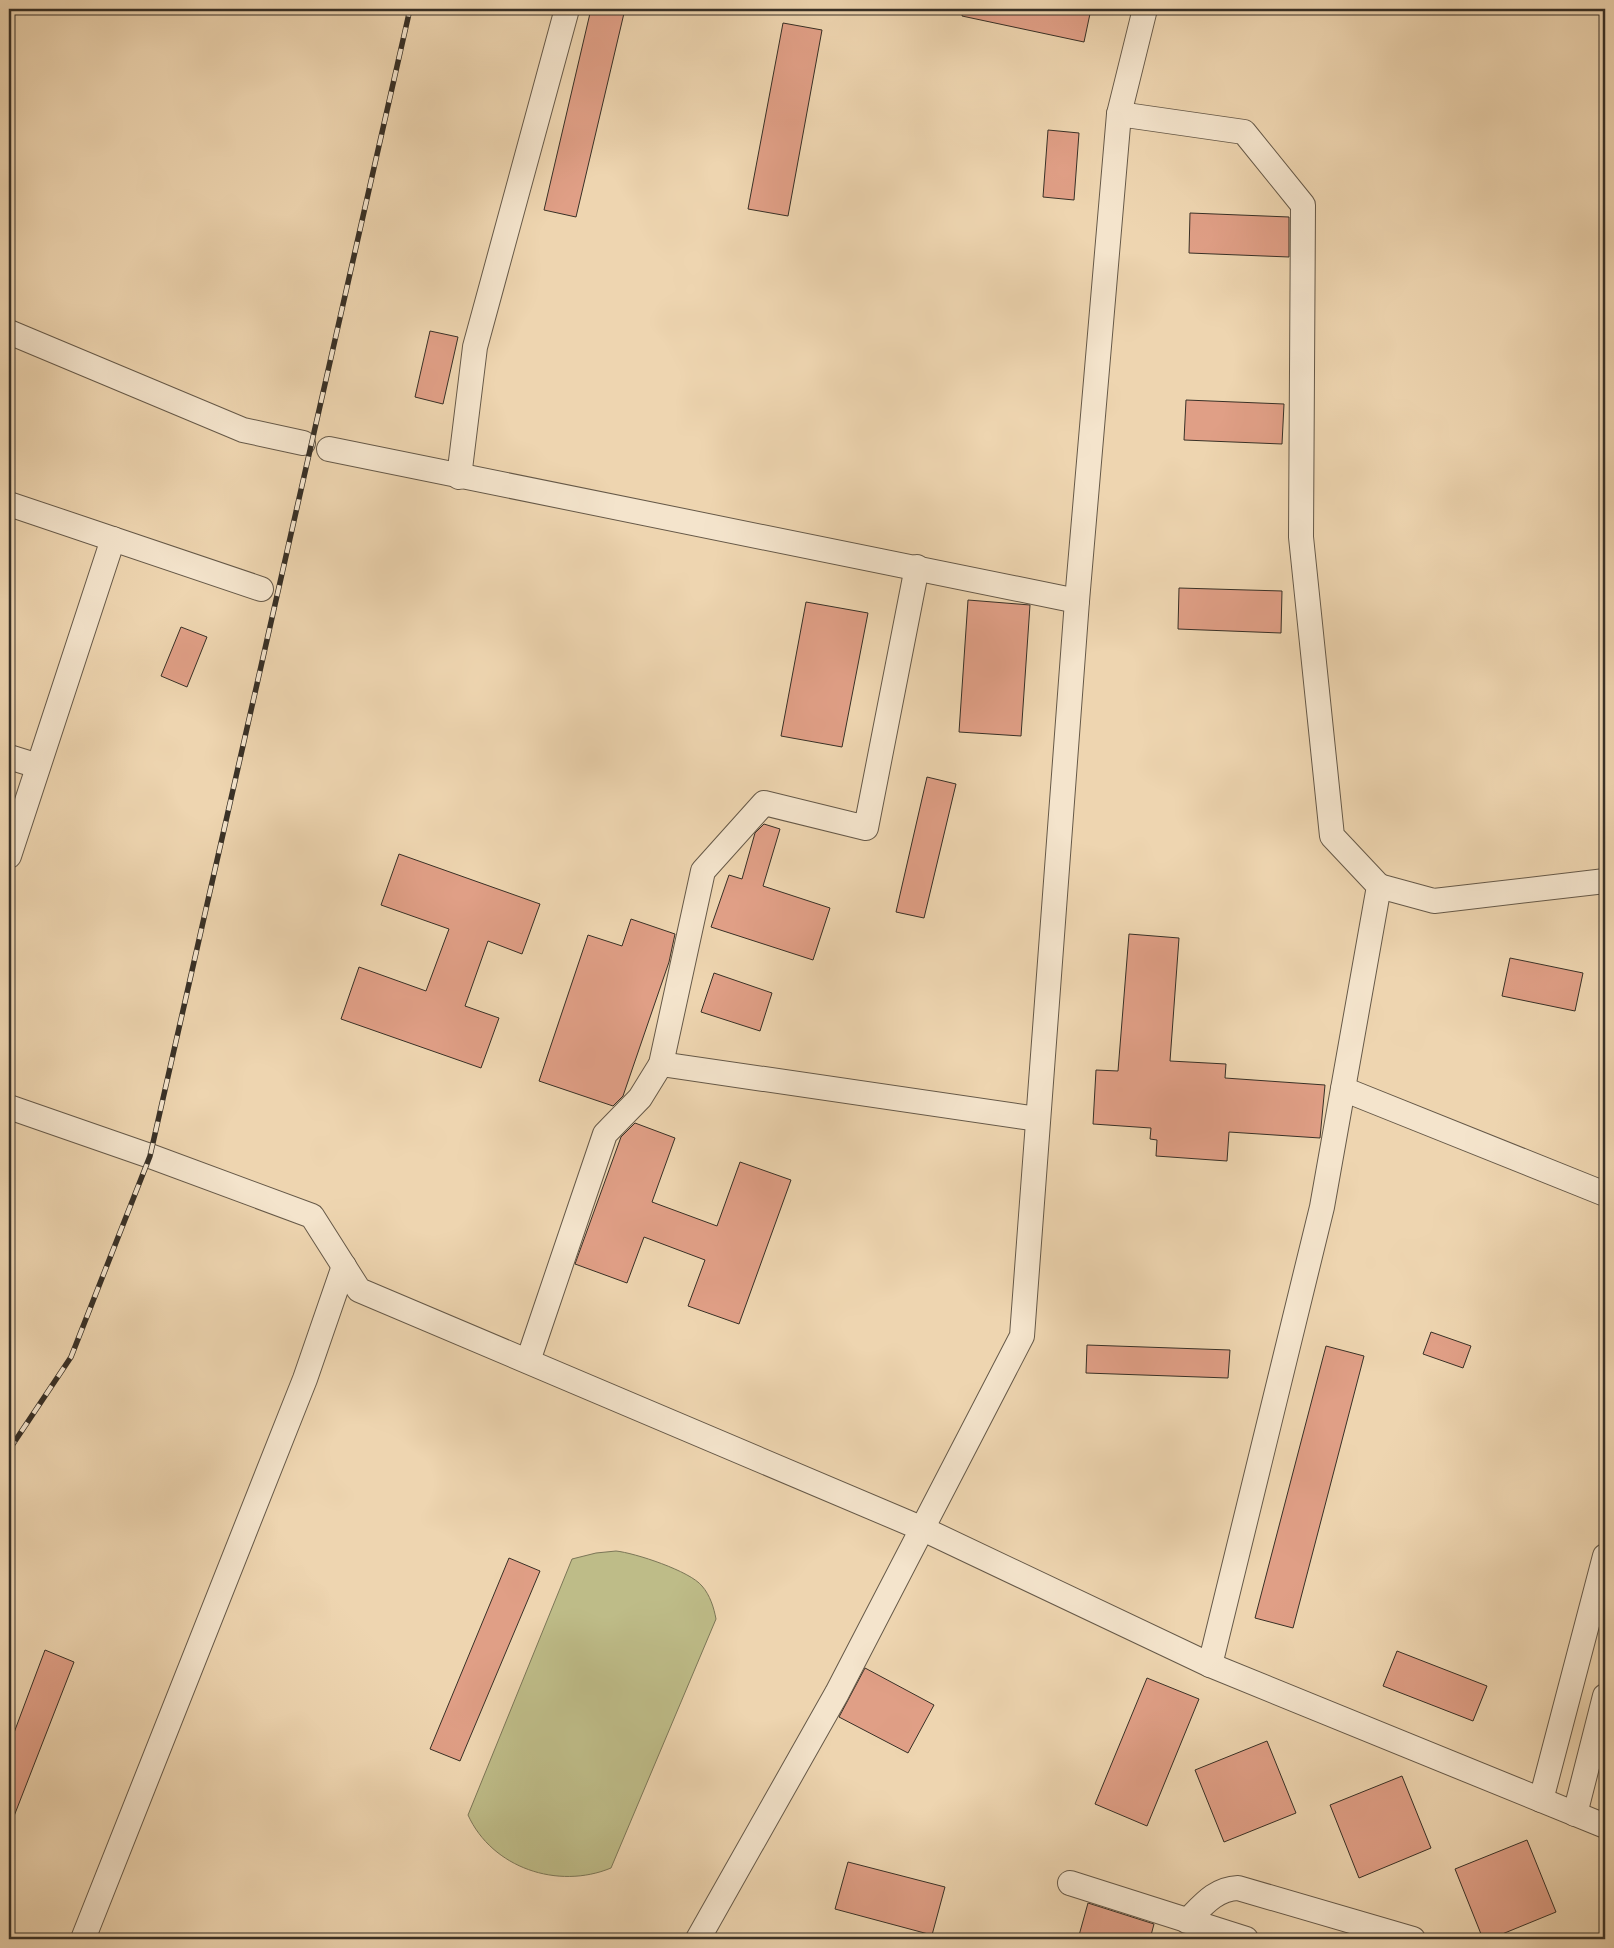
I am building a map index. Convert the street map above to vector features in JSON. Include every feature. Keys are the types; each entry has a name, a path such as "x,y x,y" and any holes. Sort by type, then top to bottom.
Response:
{"street":[{"path":"459,477 475,347 567,9"},
{"path":"698,1939 837,1693 1022,1336 1078,601 1119,114 1139,10"},
{"path":"1119,114 1244,132 1302,204 1301,537 1332,836 1379,886 1434,901 1605,881"},
{"path":"9,332 243,430 303,443"},
{"path":"329,449 459,477 916,567 1078,601"},
{"path":"9,504 261,590"},
{"path":"9,856 113,539"},
{"path":"528,1361 605,1134 640,1098 661,1064 703,871 764,803 866,828 916,567"},
{"path":"9,757 38,766"},
{"path":"1210,1665 1322,1207 1379,886"},
{"path":"661,1064 1038,1119"},
{"path":"1343,1089 1605,1194"},
{"path":"9,1107 312,1216 359,1290 923,1529 1210,1665 1605,1826"},
{"path":"83,1939 305,1379 344,1266"},
{"path":"1541,1800 1605,1556"},
{"path":"1575,1814 1605,1696"},
{"path":"1070,1883 1246,1939"},
{"path":"1187,1921 1212,1896 1226,1888 1238,1888 1414,1939"}],"shaded area":[{"path":"616,1551 636,1555 662,1564 696,1580 707,1593 716,1619 611,1868 591,1874 549,1875 529,1870 510,1861 493,1849 479,1833 468,1815 572,1559 596,1553"}],"building":[{"path":"591,9 625,9 576,217 544,210"},
{"path":"963,9 1091,9 1084,42 962,16"},
{"path":"783,23 822,30 788,216 748,209"},
{"path":"1048,130 1079,133 1074,200 1043,197"},
{"path":"1190,213 1289,217 1289,257 1189,253"},
{"path":"430,331 458,337 443,404 415,397"},
{"path":"1186,400 1284,404 1282,444 1184,440"},
{"path":"1179,588 1282,591 1281,633 1178,629"},
{"path":"968,600 1030,605 1021,736 959,732"},
{"path":"806,602 868,613 842,747 781,736"},
{"path":"181,627 207,637 187,687 161,676"},
{"path":"927,777 956,784 924,918 896,912"},
{"path":"764,824 780,829 763,886 830,908 813,960 711,927 729,875 742,879 755,833"},
{"path":"399,854 540,904 522,954 488,941 465,1006 499,1018 481,1068 341,1019 359,967 426,991 449,929 381,905"},
{"path":"631,919 675,934 669,962 623,1096 613,1106 539,1081 588,935 622,946"},
{"path":"1129,934 1179,938 1170,1061 1226,1064 1225,1078 1325,1085 1320,1138 1229,1132 1227,1161 1156,1156 1157,1140 1150,1139 1151,1128 1093,1124 1096,1070 1118,1071"},
{"path":"1510,958 1583,973 1575,1011 1502,996"},
{"path":"714,973 772,993 760,1031 701,1012"},
{"path":"635,1123 675,1138 652,1202 717,1226 740,1162 791,1180 739,1324 688,1306 705,1260 644,1237 627,1283 575,1264 621,1137"},
{"path":"1431,1332 1471,1346 1463,1368 1423,1354"},
{"path":"1087,1345 1230,1350 1228,1378 1086,1373"},
{"path":"1326,1346 1364,1356 1293,1628 1255,1618"},
{"path":"509,1558 540,1571 460,1761 430,1749"},
{"path":"45,1650 74,1662 9,1829 9,1746"},
{"path":"1397,1651 1487,1686 1473,1721 1383,1686"},
{"path":"865,1668 934,1705 908,1753 839,1717"},
{"path":"1147,1678 1199,1699 1147,1826 1095,1804"},
{"path":"1267,1741 1296,1813 1224,1842 1195,1770"},
{"path":"1402,1776 1431,1848 1359,1878 1330,1805"},
{"path":"1527,1840 1556,1912 1490,1939 1483,1939 1455,1869"},
{"path":"848,1862 945,1887 932,1935 835,1909"},
{"path":"1088,1903 1154,1924 1150,1939 1078,1939"}],"railway":[{"path":"9,1450 71,1357 150,1156 410,9"}]}
